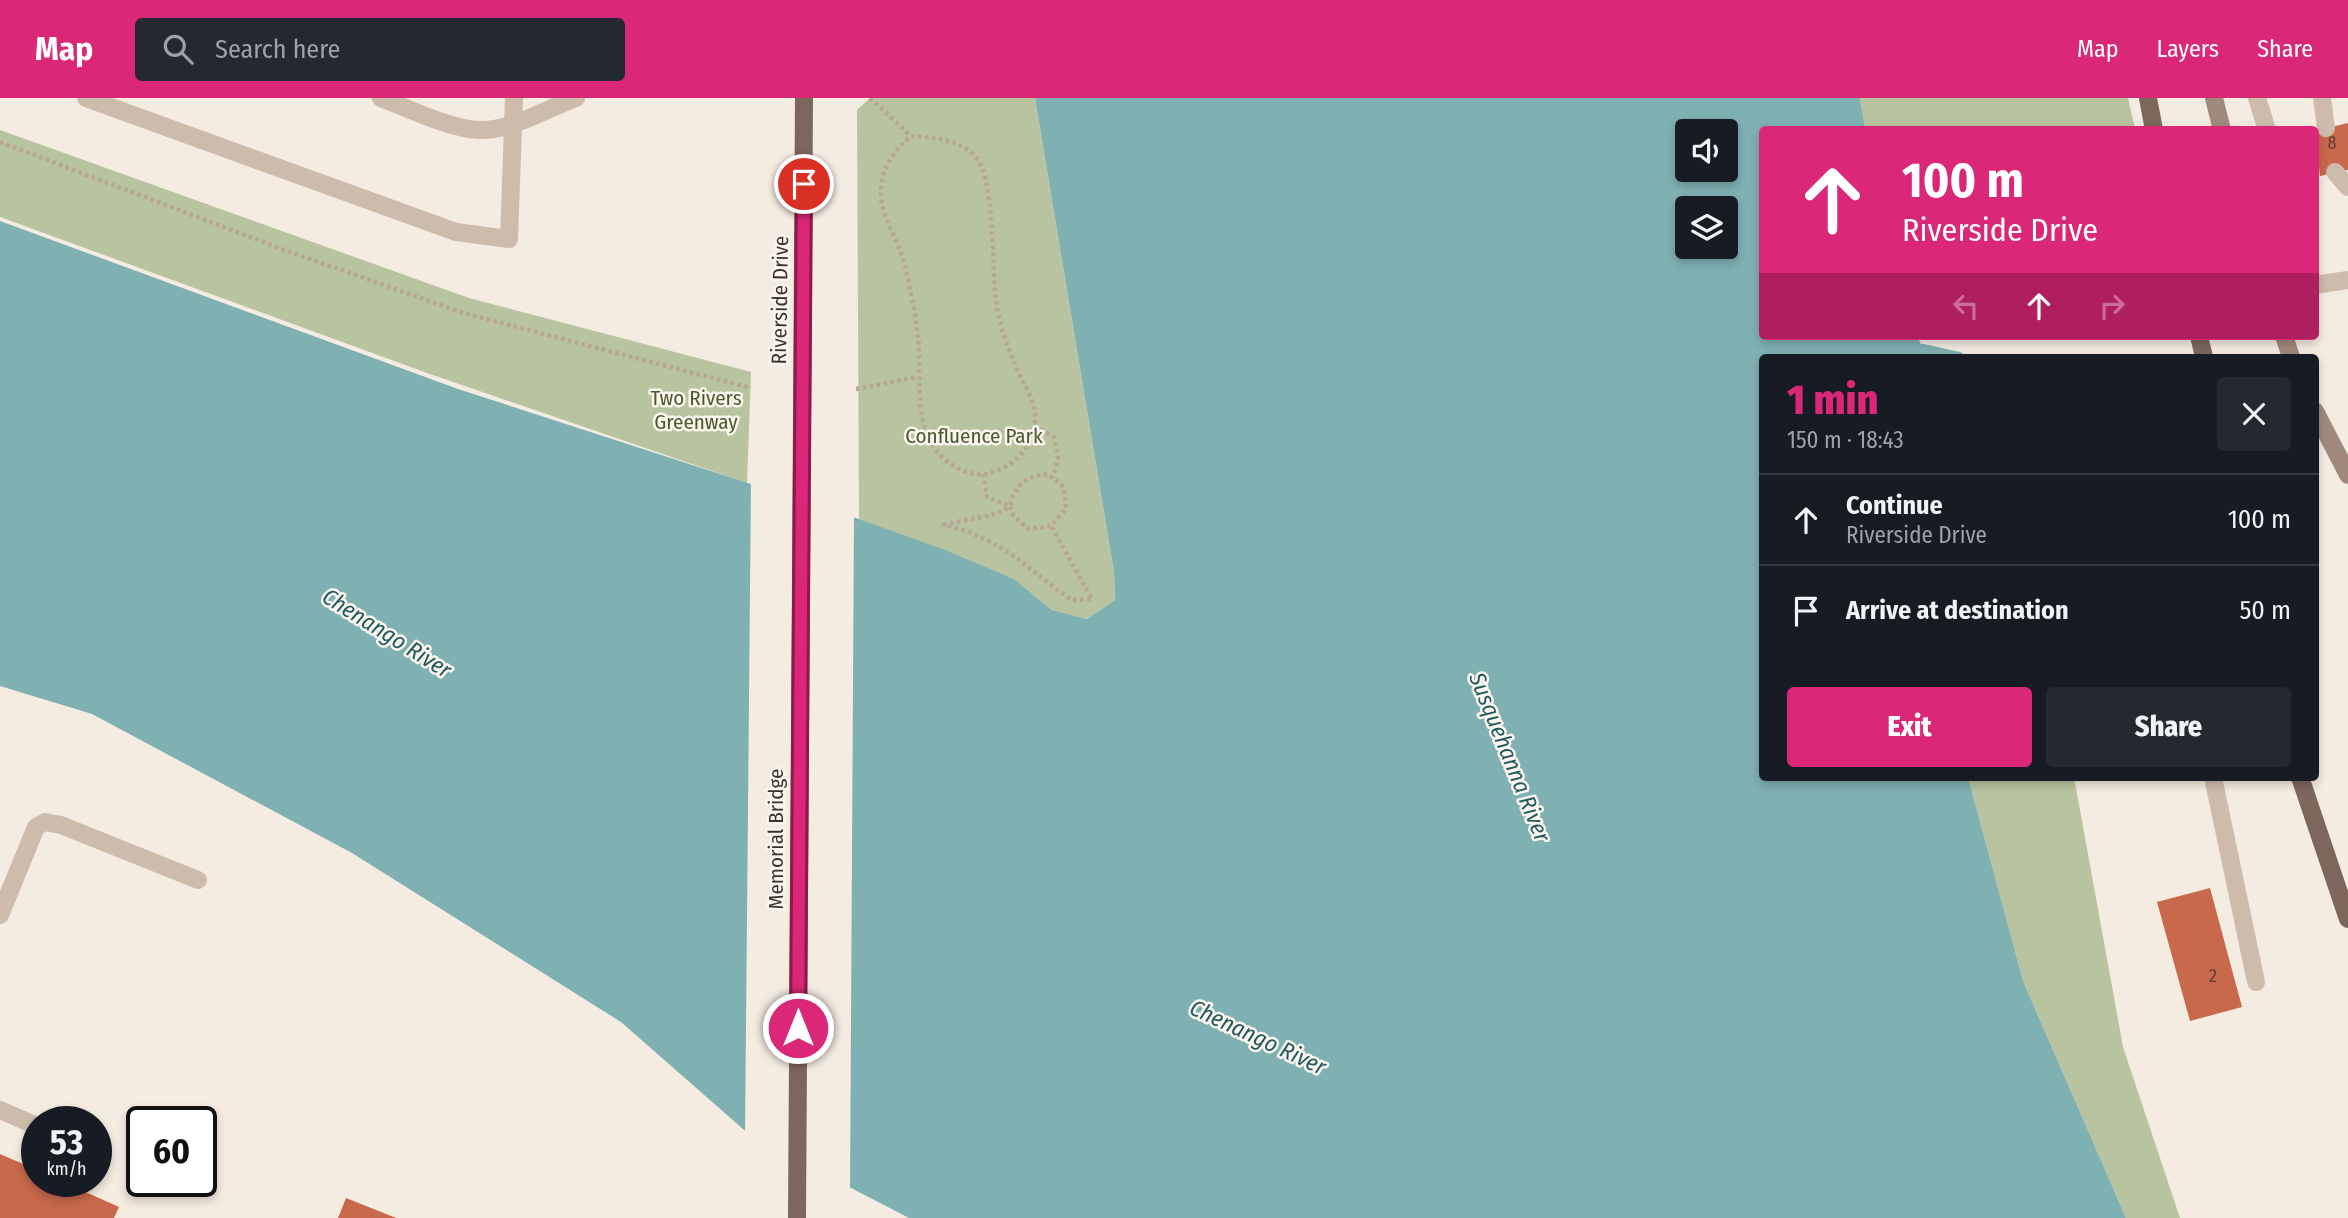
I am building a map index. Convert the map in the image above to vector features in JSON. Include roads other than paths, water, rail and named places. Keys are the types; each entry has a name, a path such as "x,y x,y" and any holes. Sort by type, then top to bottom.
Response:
{"main road":[{"name":"Riverside Drive","path":"801,460 804,98"},
{"path":"2148,98 2153,126"},
{"name":"Memorial Bridge","path":"797,1218 801,460"},
{"path":"2301,781 2348,919"}],"street":[{"path":"2214,98 2221,126"},
{"path":"2319,419 2348,475"}],"lane":[{"path":"86,98 456,232 509,239 514,98"},
{"path":"381,98 471,129 491,129 515,122 576,98"},
{"path":"2257,98 2266,126"},
{"path":"2322,98 2326,128"},
{"path":"2335,172 2348,187"},
{"path":"2319,284 2348,280"},
{"path":"2214,781 2256,982"},
{"path":"0,915 37,827 45,822 61,825 198,880"},
{"path":"0,1110 21,1119"}],"water":[{"path":"1035,98 1860,98 1865,126 1759,126 1759,340 1919,340 1926,354 1759,354 1759,781 1969,781 2023,981 2126,1218 909,1218 751,1136 621,1022 352,853 92,714 0,686 0,221 458,389 859,519 945,550 1014,579 1052,610 1087,619 1115,600 1114,572"}],"waterway":[{"path":"1910,350 1923,349 1946,354"}],"park label":[{"name":"Two Rivers Greenway","path":"696,410"},
{"name":"Confluence Park","path":"974,436"}],"water label":[{"name":"Chenango River","path":"387,633"},
{"name":"Susquehanna River","path":"1510,757"},
{"name":"Chenango River","path":"1258,1037"}]}
